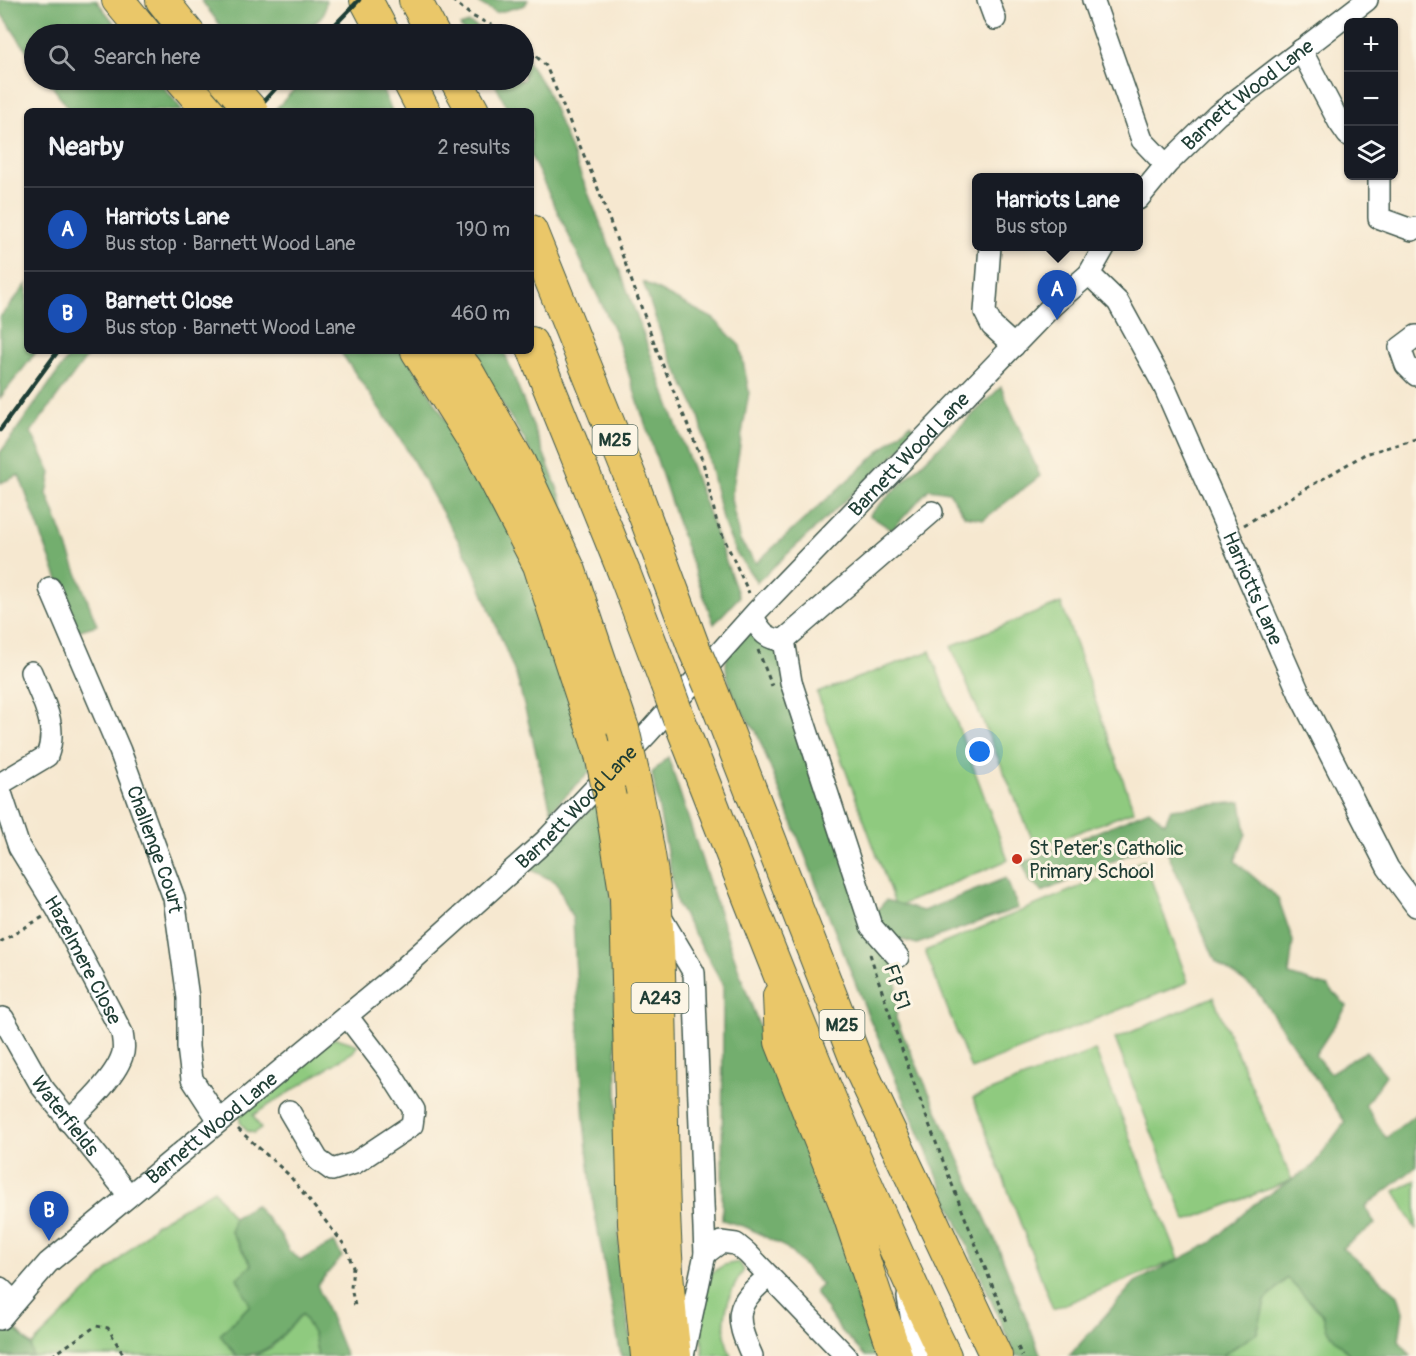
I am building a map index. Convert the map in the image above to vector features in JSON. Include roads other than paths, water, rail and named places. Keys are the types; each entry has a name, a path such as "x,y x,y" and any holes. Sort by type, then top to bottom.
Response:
{"highway":[{"path":"118,0 138,24"},
{"path":"162,0 181,24"},
{"path":"415,0 428,24"},
{"path":"234,90 249,108"},
{"path":"413,90 422,108"},
{"path":"461,90 471,108"},
{"name":"M25","path":"534,238 633,484 695,651 856,1060 1007,1351"},
{"name":"M25","path":"534,350 625,575 778,974 904,1271 945,1356"},
{"name":"A243","path":"419,354 480,451 539,565 601,755 626,898 634,1224 647,1356"},
{"name":"A243","path":"454,354 466,369 520,464 570,571 623,729 633,773 656,910 662,1040 662,1224 675,1356"},
{"name":"M25","path":"778,974 781,1042 846,1206 896,1356"}],"street":[{"path":"1093,0 1142,140 1166,165"},
{"name":"Barnett Wood Lane","path":"1143,193 1166,165 1217,115 1367,0"},
{"path":"1301,50 1344,129"},
{"path":"1379,180 1379,218 1412,230 1416,228"},
{"path":"990,251 985,312 992,326 1014,346"},
{"name":"Barnett Wood Lane","path":"0,1319 7,1294 48,1263 221,1117 347,1016 492,891 545,841 753,618 1053,305 1089,274 1102,251"},
{"name":"Harriotts Lane","path":"1089,274 1118,302 1158,375 1300,695 1388,868 1416,906"},
{"path":"1416,336 1400,348 1406,365 1416,375"},
{"path":"753,618 761,633 775,640 784,639 932,512"},
{"name":"Challenge Court","path":"50,588 120,751 174,898 188,998 188,1047 192,1079 221,1117"},
{"path":"784,639 791,682 871,926 898,957"},
{"path":"0,784 48,756 51,747 52,722 31,672"},
{"name":"Hazelmere Close","path":"0,790 19,847 57,909 114,1015 124,1044 123,1056 116,1068 86,1106 68,1121"},
{"path":"656,910 694,973 705,1254 683,1356"},
{"path":"289,1111 318,1160 332,1170 355,1163 412,1125 414,1110 389,1071 347,1016"},
{"name":"Waterfields","path":"4,1029 42,1087 128,1194"},
{"path":"705,1254 721,1242 736,1244 846,1356"},
{"path":"904,1271 918,1356"},
{"path":"752,1356 740,1325 741,1309 747,1294 768,1276"}],"railway":[{"path":"336,24 359,0"},
{"path":"258,108 274,90"},
{"path":"0,430 56,354"}],"place":[{"name":"Harriots Lane","path":"1057,320"},
{"name":"St Peter's Catholic Primary School","path":"1017,859"},
{"name":"Barnett Close","path":"49,1241"}]}
